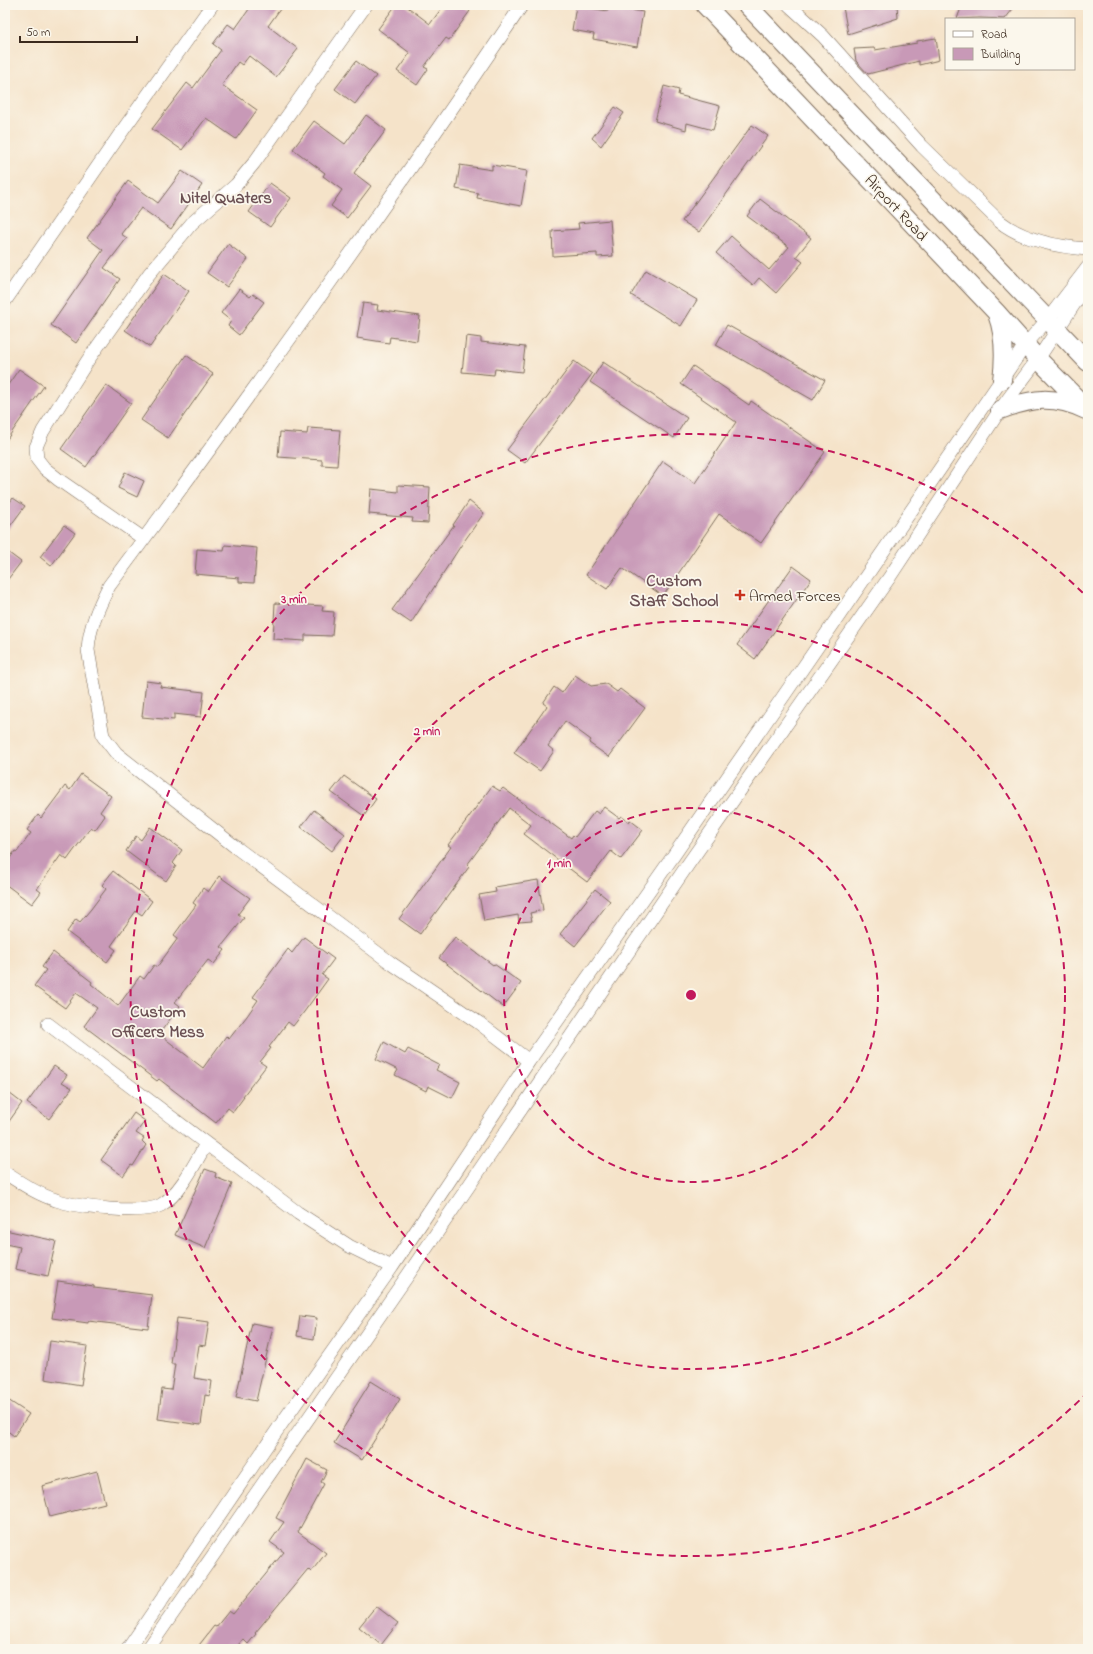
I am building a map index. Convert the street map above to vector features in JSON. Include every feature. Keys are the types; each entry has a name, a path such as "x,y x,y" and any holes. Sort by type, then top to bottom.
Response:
{"street":[{"path":"5,301 125,127 212,5"},
{"path":"144,539 44,468 37,459 36,447 42,431 88,360 149,274 192,223 236,185 344,38 366,5"},
{"path":"522,5 458,100 298,328 109,586 97,611 88,640 88,650 103,736 106,742 116,753 238,849 391,963 479,1023 529,1061"},
{"name":"Airport Road","path":"705,5 997,313 1038,359 1088,410"},
{"name":"Airport Road","path":"747,5 1088,362"},
{"path":"789,5 823,36 922,146 1010,230 1024,237 1088,249"},
{"path":"155,1647 224,1539 408,1275 689,863 889,578 1000,410 1038,359 1053,324 1088,267"},
{"path":"128,1649 209,1529 392,1267 529,1061 595,969 1026,344 1053,324 1088,283"},
{"path":"997,313 1000,322 1004,349 1002,380"},
{"path":"1000,410 1037,399 1073,404 1088,410"},
{"path":"48,1024 298,1213 349,1246 392,1267"},
{"path":"5,1172 35,1192 57,1201 93,1207 131,1210 149,1209 161,1205 173,1195 190,1171 206,1144"},
{"path":"209,1529 224,1539"}],"building":[{"path":"252,5 283,5 268,26 298,49 276,77 249,56 242,65 238,62 222,85 257,110 236,139 206,118 182,150 152,129 187,83 193,88 221,50 213,44 228,24 235,29"},
{"path":"396,5 405,5 430,24 444,5 462,5 470,11 449,40 446,38 424,67 428,69 417,85 397,71 410,53 378,29"},
{"path":"864,5 897,5 898,18 848,34 843,7"},
{"path":"962,5 1016,5 1006,18 957,18"},
{"path":"576,6 608,11 608,6 643,12 637,47 593,39 594,34 572,30"},
{"path":"936,38 939,60 919,65 919,61 868,74 856,61 854,49 874,48 875,50 917,43 917,41"},
{"path":"356,61 376,76 355,104 335,89"},
{"path":"664,86 679,90 678,95 720,106 713,130 687,123 686,130 655,121"},
{"path":"615,107 624,113 601,146 592,138"},
{"path":"366,115 386,130 354,173 371,186 347,218 331,206 342,190 323,176 325,173 293,149 314,121 345,144"},
{"path":"752,125 768,136 699,232 682,221"},
{"path":"460,165 492,170 492,165 527,171 521,206 477,198 478,193 456,189"},
{"path":"182,171 202,185 171,229 141,208 121,234 127,238 104,268 120,279 76,343 51,325 103,250 87,238 128,181 158,203"},
{"path":"270,183 291,198 270,227 249,212"},
{"path":"760,199 811,238 796,257 803,262 776,293 759,278 753,285 716,253 731,236 769,270 789,247 747,216"},
{"path":"610,220 613,256 597,257 597,253 553,256 552,231 579,229 578,223"},
{"path":"228,244 248,259 227,287 207,273"},
{"path":"646,270 697,300 681,326 631,295"},
{"path":"164,274 189,291 150,347 125,330"},
{"path":"239,289 250,297 253,294 264,302 239,335 228,326 231,321 221,313"},
{"path":"363,303 378,305 377,310 420,316 417,341 390,337 389,343 357,338"},
{"path":"727,325 825,380 813,400 716,345"},
{"path":"466,336 481,338 481,342 525,347 522,372 495,369 494,375 462,372"},
{"path":"186,355 213,374 168,438 141,420"},
{"path":"574,361 592,374 525,463 507,450"},
{"path":"603,362 687,418 674,438 590,382"},
{"path":"693,366 749,405 751,401 825,452 761,543 719,514 663,596 622,568 607,589 586,575 663,461 695,483 736,422 681,384"},
{"path":"19,369 44,386 5,442 5,389"},
{"path":"106,385 131,403 86,467 61,449"},
{"path":"308,428 340,430 337,466 322,465 322,460 278,457 280,432 307,434"},
{"path":"125,472 144,481 137,497 118,488"},
{"path":"398,485 430,487 428,523 412,522 413,518 369,514 371,489 398,492"},
{"path":"13,498 25,506 5,533 5,509"},
{"path":"469,501 484,513 411,623 392,610 454,525"},
{"path":"64,525 75,533 51,566 40,557"},
{"path":"225,545 257,548 254,583 239,582 239,578 195,574 197,549 224,551"},
{"path":"5,550 21,562 5,583"},
{"path":"793,566 811,579 755,659 737,645"},
{"path":"275,603 323,606 322,611 334,612 332,636 305,635 305,641 273,639"},
{"path":"575,675 591,686 606,684 617,692 620,689 645,708 609,757 589,743 591,740 565,721 548,746 554,751 540,771 514,753 547,706 543,703 554,687 562,693"},
{"path":"146,681 161,683 160,687 204,692 201,717 174,714 174,720 142,717"},
{"path":"81,774 111,796 100,812 105,816 95,830 91,827 67,860 61,855 37,889 41,892 32,904 5,884 5,865 31,833 27,830 38,815 41,818 65,786 70,790"},
{"path":"344,776 376,799 364,816 331,792"},
{"path":"492,786 500,791 503,788 571,838 573,835 575,837 595,811 599,814 604,807 619,818 621,816 629,822 630,820 643,830 621,859 611,851 587,882 524,834 531,825 509,808 467,865 469,867 420,934 399,919 451,847 448,845"},
{"path":"314,810 345,834 332,851 301,827"},
{"path":"150,827 182,850 173,863 176,866 166,881 126,851 136,836 141,840"},
{"path":"113,871 152,901 142,915 136,911 111,946 116,950 107,962 67,932 76,919 80,922 91,909 106,889 102,885"},
{"path":"219,876 250,898 238,914 244,918 221,947 225,950 214,964 208,960 175,1002 180,1006 159,1034 203,1068 226,1036 229,1039 247,1016 258,1000 253,997 288,949 292,953 304,937 334,959 322,975 328,979 304,1012 293,1026 288,1022 269,1047 271,1048 260,1062 266,1066 243,1096 244,1097 233,1112 228,1108 216,1123 159,1079 157,1081 84,1026 97,1008 76,993 65,1008 34,986 46,970 42,967 53,952 92,982 91,984 118,1006 140,976 144,979 154,965 157,967 178,938 174,935 196,905 193,903 203,888 208,892"},
{"path":"538,880 543,910 530,913 532,921 519,922 518,915 484,921 479,895 496,892 495,887"},
{"path":"595,889 610,901 575,946 560,934"},
{"path":"455,937 493,965 494,964 521,983 503,1007 439,958"},
{"path":"384,1042 405,1054 408,1049 439,1065 436,1070 460,1082 452,1098 428,1086 426,1091 395,1075 398,1070 376,1059"},
{"path":"54,1066 67,1075 62,1082 72,1088 49,1119 27,1103"},
{"path":"5,1090 22,1103 5,1127"},
{"path":"134,1113 145,1121 136,1133 144,1138 142,1141 146,1145 133,1166 131,1165 123,1176 101,1160"},
{"path":"205,1169 216,1173 215,1177 232,1184 205,1248 175,1235"},
{"path":"5,1230 56,1241 48,1276 15,1269 20,1247 5,1244"},
{"path":"58,1281 94,1286 94,1288 152,1295 148,1328 88,1321 88,1323 52,1318"},
{"path":"300,1316 317,1318 314,1339 297,1336"},
{"path":"177,1318 209,1322 205,1346 199,1345 194,1378 212,1381 210,1396 205,1395 201,1425 158,1419 162,1389 171,1390 175,1364 171,1364"},
{"path":"252,1323 273,1327 256,1401 236,1397"},
{"path":"50,1341 87,1346 81,1385 45,1379"},
{"path":"371,1381 400,1399 362,1460 334,1443"},
{"path":"5,1398 29,1414 14,1436 5,1429"},
{"path":"307,1459 327,1470 321,1482 324,1484 298,1532 326,1553 311,1572 308,1569 255,1633 256,1634 248,1644 243,1639 235,1649 196,1649 214,1626 216,1627 229,1611 233,1614 284,1552 270,1542 284,1522 276,1518"},
{"path":"97,1471 105,1503 50,1517 42,1486"},
{"path":"376,1606 398,1623 381,1645 359,1627"}],"place":[{"name":"Armed Forces","path":"740,595"}],"district":[{"name":"Nitel Quaters","path":"226,197"},
{"name":"Custom Staff School","path":"674,590"},
{"name":"Custom Officers Mess","path":"158,1021"}]}
